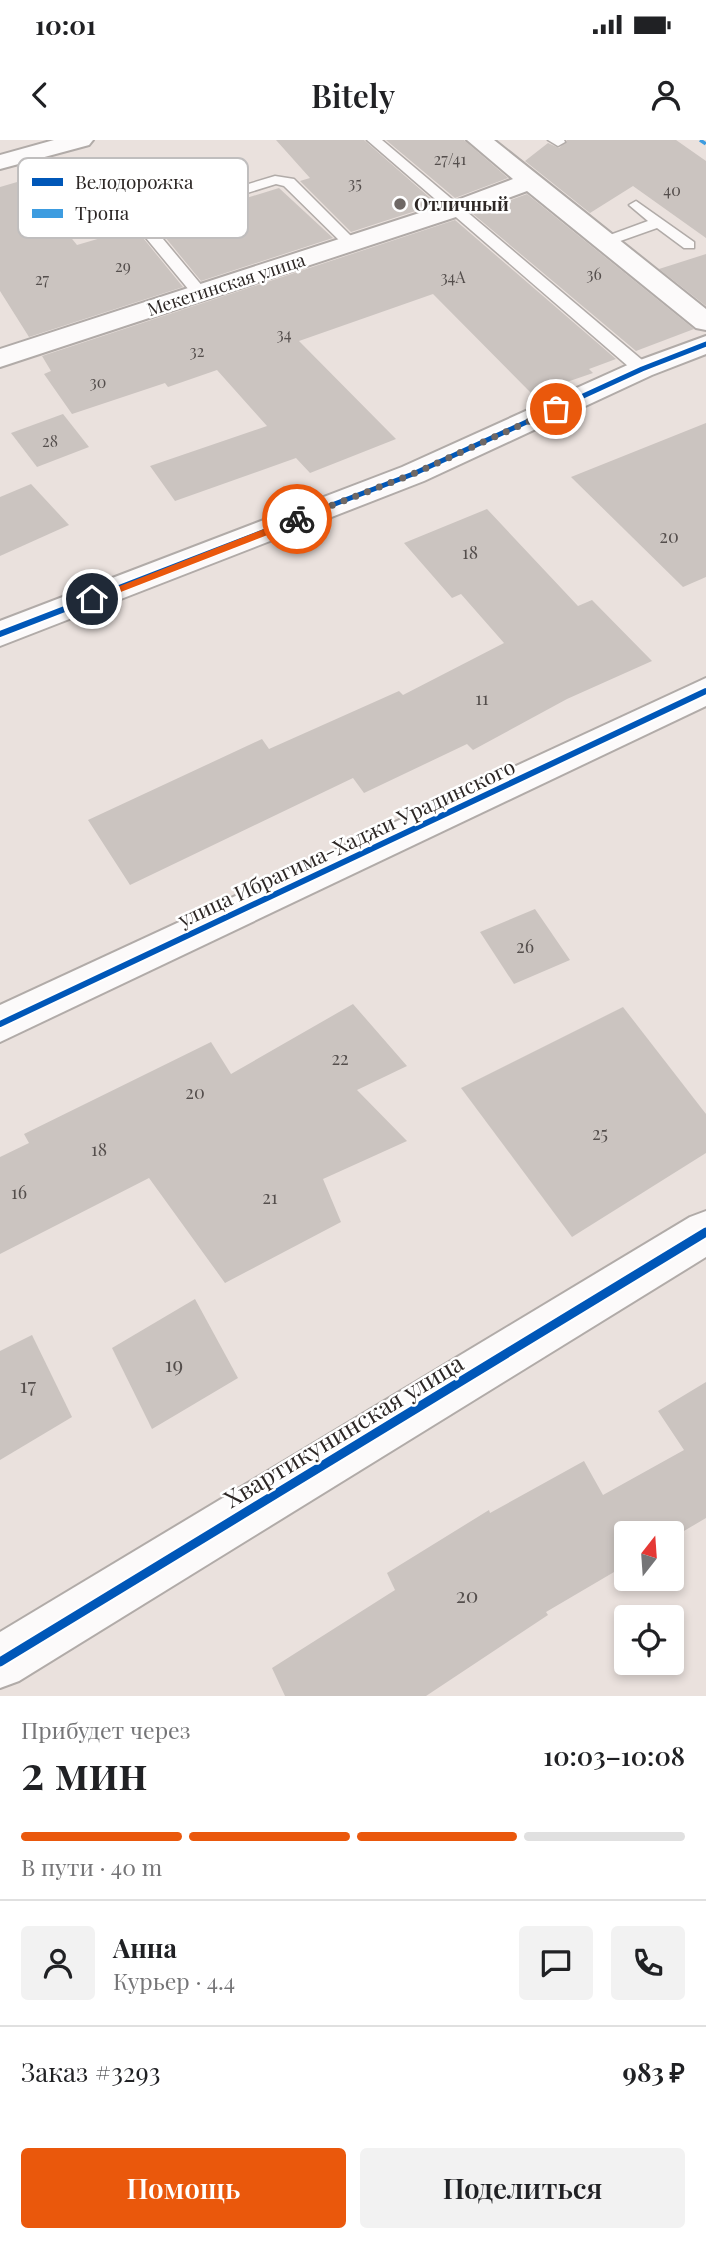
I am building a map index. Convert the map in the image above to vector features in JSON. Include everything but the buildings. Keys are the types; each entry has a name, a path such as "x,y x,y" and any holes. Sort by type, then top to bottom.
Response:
{"street":[{"path":"0,163 81,140"},
{"path":"479,140 706,323"},
{"name":"Мекегинская улица","path":"0,358 453,210 528,182"},
{"path":"0,634 413,474 642,369 706,344"},
{"name":"улица Ибрагима-Хаджи Урадинского","path":"0,1024 706,691"},
{"name":"Хвартикунинская улица","path":"0,1662 706,1232"}],"lane":[{"path":"374,140 642,369"},
{"path":"248,188 275,180 289,182 350,243"},
{"path":"636,205 689,245"},
{"path":"604,242 659,222"},
{"path":"153,238 200,293"}],"marked path":[{"path":"700,140 706,144"}],"cycle path":[{"path":"0,634 413,474 642,369 706,344"},
{"path":"0,1024 706,691"},
{"path":"0,1662 706,1232"}],"way so far":[{"path":"297,519 413,474 556,409"}],"place":[{"name":"Отличный","path":"400,204"}],"route":[{"path":"92,599 297,519"}]}
